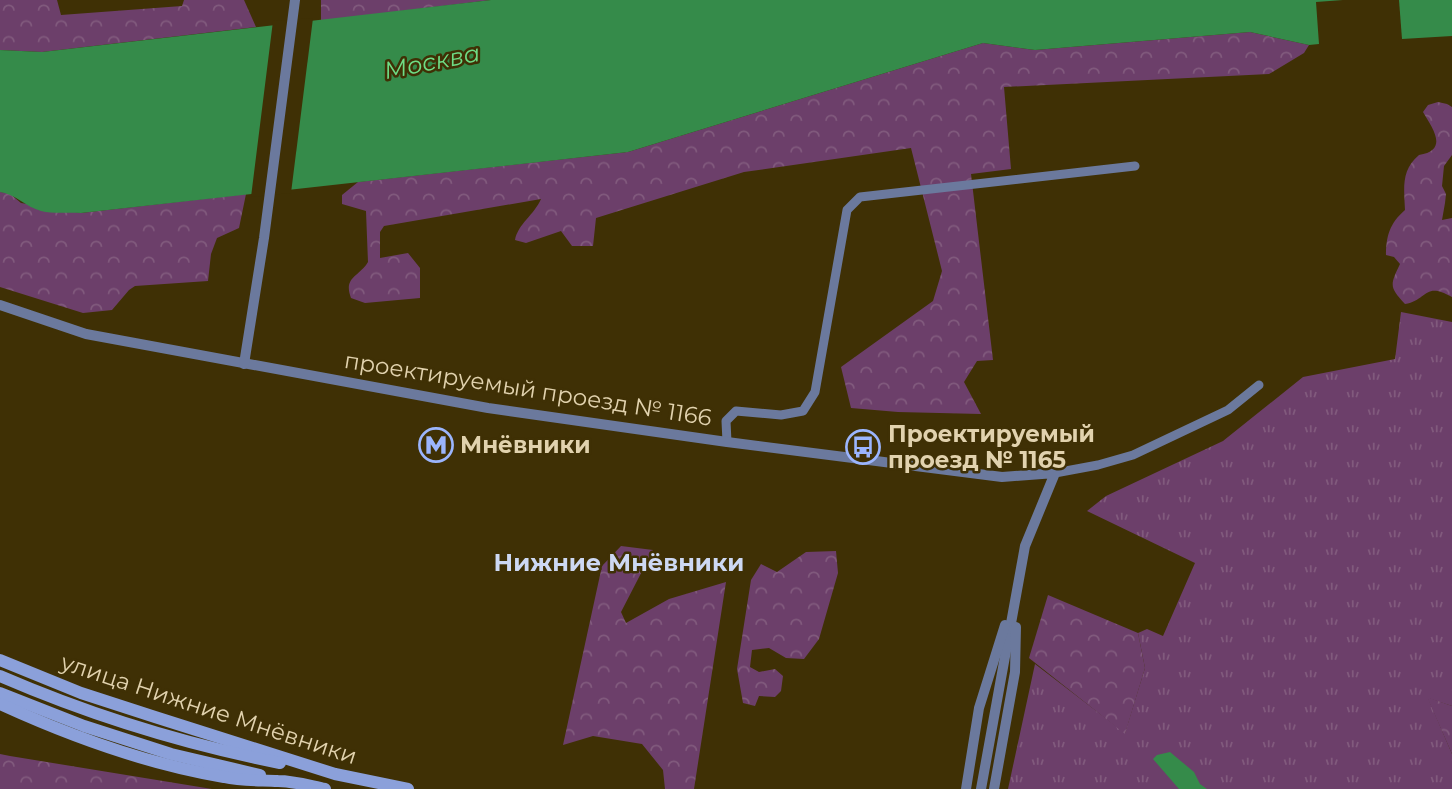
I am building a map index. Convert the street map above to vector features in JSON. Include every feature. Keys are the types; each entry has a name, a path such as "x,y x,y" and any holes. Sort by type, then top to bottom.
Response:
{"main road":[{"name":"улица Нижние Мнёвники","path":"0,660 93,697 335,774 408,789"},
{"path":"0,676 88,712 173,739 335,774"},
{"path":"0,693 83,726 159,750 279,780"},
{"name":"улица Нижние Мнёвники","path":"0,704 78,737 168,766 239,780 279,780 326,789"}],"street":[{"path":"244,364 264,238 295,0"},
{"path":"727,442 726,421 736,411 781,415 803,411 815,392 847,210 860,197 1135,166"},
{"name":"проектируемый проезд № 1166","path":"0,305 86,334 511,411 1003,477 1055,474"},
{"path":"981,789 1024,546 1055,474 1098,466 1133,455 1228,410 1259,385"},
{"path":"966,789 979,708 1017,589"},
{"path":"994,789 1015,672 1017,589"}],"green space":[{"path":"0,0 57,0 61,15 182,6 184,0 244,0 256,27 42,52 0,50"},
{"path":"321,0 491,0 321,21"},
{"path":"1250,32 1309,45 1304,53 1269,74 1004,87 1011,169 971,174 993,360 977,361 964,382 981,414 851,408 841,367 933,301 942,271 911,148 744,172 596,218 593,246 572,246 561,231 526,243 515,240 519,229 541,199 384,226 380,232 380,258 408,253 420,268 420,298 365,303 351,298 350,281 368,262 366,211 342,204 342,195 358,182 628,152 983,43 1035,50"},
{"path":"1438,102 1452,107 1452,155 1444,166 1442,186 1446,194 1442,220 1452,218 1452,297 1431,291 1405,304 1393,286 1400,264 1394,257 1386,255 1387,242 1392,225 1405,210 1405,180 1409,167 1419,155 1434,149 1436,144 1434,132 1423,112 1428,105"},
{"path":"0,192 9,193 21,203 81,213 246,194 239,228 217,238 211,254 208,281 135,286 112,310 83,313 0,287"},
{"path":"1401,312 1452,322 1452,706 1428,698 1452,754 1452,789 1008,789 1035,664 1125,733 1145,668 1138,633 1147,629 1163,636 1195,563 1087,511 1106,496 1223,441 1303,377 1395,359"},
{"path":"621,546 653,550 621,612 626,623 669,599 726,582 694,789 665,789 663,770 642,744 593,736 563,745 602,566"},
{"path":"836,551 838,573 819,639 804,659 786,658 769,648 752,650 750,667 759,672 775,669 783,676 781,691 775,697 759,696 755,706 743,703 737,669 751,580 761,564 777,572 806,552"},
{"path":"1048,595 1138,633 1145,668 1125,734 1029,658"},
{"path":"1427,697 1452,706 1452,754"},
{"path":"0,754 10,756 212,789 0,789"}],"water":[{"name":"Москва","path":"491,0 1343,0 1316,2 1319,44 1309,45 1250,32 1035,50 983,43 628,152 81,213 41,211 0,192 0,50 42,52"},
{"path":"1399,0 1452,0 1452,36 1402,39"},
{"path":"1170,752 1194,772 1200,784 1207,789 1179,789 1153,759 1157,755"}],"pier":[{"path":"313,18 291,193 251,197 273,21"}],"place":[{"name":"Мнёвники","path":"436,445"},
{"name":"Проектируемый проезд № 1165","path":"863,447"}],"district":[{"name":"Нижние Мнёвники","path":"619,563"}]}
